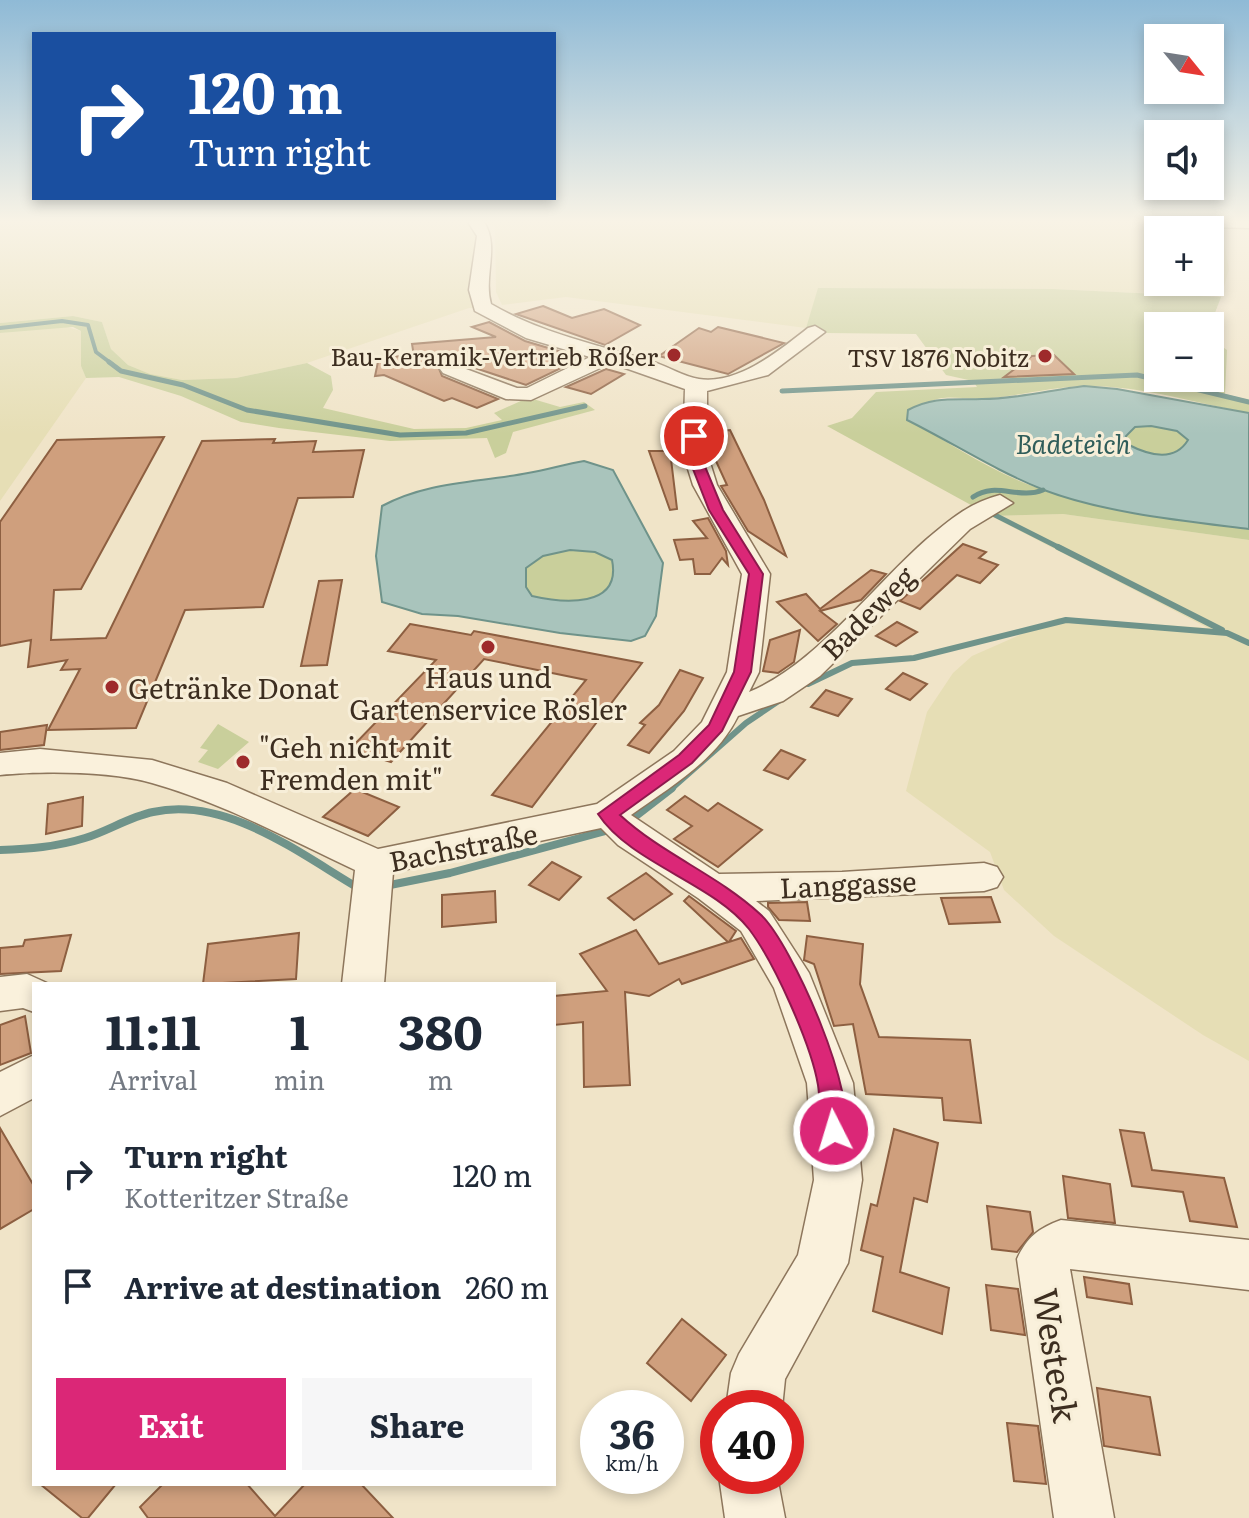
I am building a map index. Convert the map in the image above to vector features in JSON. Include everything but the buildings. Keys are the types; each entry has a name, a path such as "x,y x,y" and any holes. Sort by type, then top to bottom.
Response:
{"street":[{"path":"479,293 482,307 558,343 650,366 696,386 734,383 761,372 815,332"},
{"path":"436,366 514,394 531,394 606,357"},
{"path":"616,822 686,759 716,727 743,672 756,574 705,485 694,445 696,386"},
{"name":"Badeweg","path":"727,709 775,694 807,671 846,638 872,605 973,511 1000,503"},
{"name":"Bachstraße","path":"0,764 40,760 152,771 215,791 373,879 616,822"},
{"name":"Langgasse","path":"616,822 755,921 794,985 830,1083 838,1180 822,1263 758,1373 756,1390"},
{"name":"Langgasse","path":"712,888 842,886 984,877"},
{"path":"363,982 373,879"},
{"path":"0,994 27,991 32,994"},
{"path":"0,1096 32,1075"},
{"name":"Westeck","path":"1084,1518 1043,1259 1061,1244 1249,1265"},
{"path":"751,1494 755,1518"}],"shaded area":[{"path":"0,293 479,293 479,308 469,308 307,363 236,378 182,380 150,374 128,365 111,349 102,322 73,316 0,323"},
{"path":"496,293 817,293 806,328 566,297 502,305"},
{"path":"60,325 81,331 81,366 86,378 0,501 0,333"},
{"path":"1063,514 1249,540 1249,1061 1203,1035 1054,936 1004,890 990,852 906,791 927,712 953,673 972,656 1058,618 1208,628 991,516"}],"green space":[{"path":"817,293 1134,293 1144,293 1144,296 1221,297 1215,312 1144,312 1144,391 1084,386 992,398 938,399 907,419 977,460 1031,486 1123,510 1249,529 1249,540 1063,514 991,516 827,426 852,418 876,392 977,387 973,381 946,375 916,334 826,333 806,328"},
{"path":"73,316 102,322 111,349 128,365 150,374 182,380 236,378 307,363 331,376 333,390 323,408 414,429 466,428 502,420 494,413 523,400 533,399 560,407 584,402 595,410 513,432 506,453 495,458 487,438 390,441 241,422 181,396 119,377 86,378 81,366 81,331 73,327 0,333 0,323"},
{"path":"1224,348 1227,350 1225,394 1249,400 1249,413 1151,392 1224,392"},
{"path":"1151,426 1177,431 1188,440 1176,452 1160,455 1127,444 1126,436 1135,427"},
{"path":"570,550 595,552 612,560 608,587 599,595 573,601 532,596 526,587 526,568 543,556"},
{"path":"218,724 249,742 218,769 198,762 208,750 200,748"}],"water":[{"name":"Badeteich","path":"1084,386 1249,413 1249,529 1145,515 1067,498 1009,474 907,420 908,410 935,401 1008,398","holes":["1151,426 1177,431 1188,440 1176,452 1152,454 1127,444 1126,436 1135,427"]},
{"path":"584,461 613,470 663,563 656,616 645,636 631,641 560,633 458,616 422,614 382,602 376,556 382,506 435,487","holes":["570,550 595,552 612,560 613,576 608,587 599,595 573,601 559,600 532,596 526,587 526,568 543,556"]}],"waterway":[{"path":"0,328 62,321 88,325 96,352 112,364"},
{"path":"109,362 121,371 183,385 247,410 400,435 466,433 585,406"},
{"path":"782,391 1137,375 1249,402"},
{"path":"973,497 999,490 1025,493 1043,490"},
{"path":"989,512 1062,549"},
{"path":"1058,547 1222,630"},
{"path":"808,684 852,663 914,658 1066,620 1227,633 1249,643"},
{"path":"670,790 746,723 780,700"},
{"path":"628,822 672,788"},
{"path":"0,850 64,844 144,814 181,809 208,812 262,831 360,889"},
{"path":"385,886 450,873 613,829"}],"place":[{"name":"Bau-Keramik-Vertrieb Rößer","path":"674,355"},
{"name":"TSV 1876 Nobitz","path":"1045,356"},
{"name":"Haus und Gartenservice Rösler","path":"488,647"},
{"name":"Getränke Donat","path":"112,687"},
{"name":"\"Geh nicht mit Fremden mit\"","path":"243,762"}],"route":[{"path":"694,436 695,453 716,510 756,574 743,672 716,727 686,759 608,814 631,836 712,888 755,921 794,985 830,1083 834,1131"}]}
